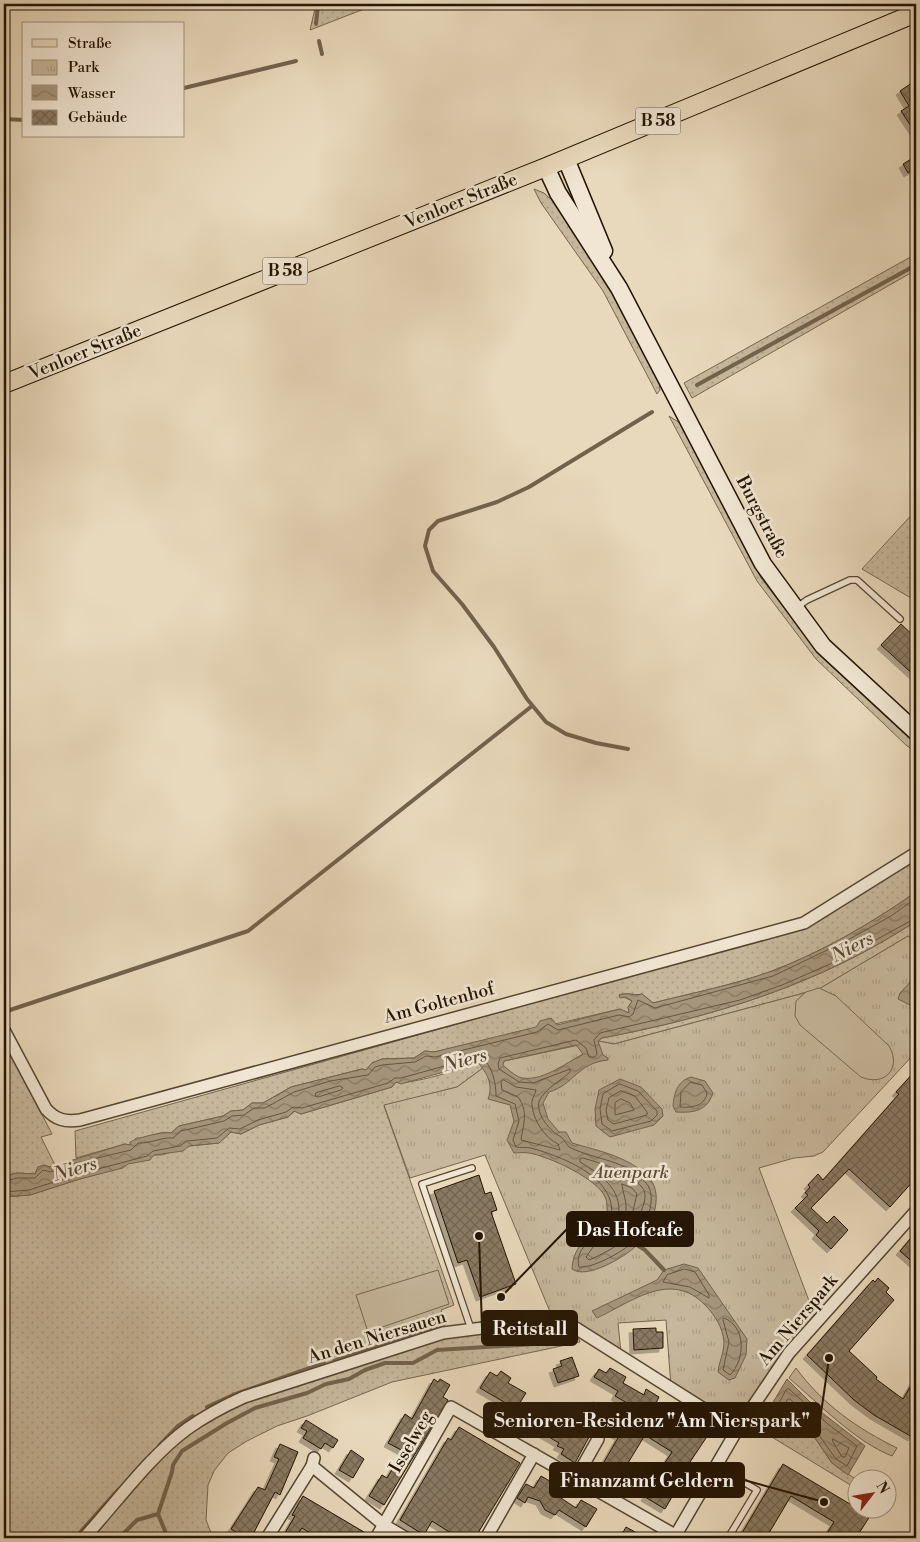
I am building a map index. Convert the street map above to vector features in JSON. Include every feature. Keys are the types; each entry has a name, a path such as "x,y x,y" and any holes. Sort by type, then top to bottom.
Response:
{"main road":[{"name":"Venloer Straße","path":"4,384 566,159 916,13"}],"street":[{"name":"Burgstraße","path":"566,159 619,288"},
{"name":"Burgstraße","path":"546,167 558,193 619,288 763,564 794,609 823,646 916,732"},
{"name":"Am Goltenhof","path":"4,1030 46,1108 52,1115 64,1121 80,1120 804,922 916,853"},
{"name":"Am Nierspark","path":"676,1537 737,1430 789,1353 916,1211"},
{"name":"An den Niersauen","path":"84,1538 168,1446 186,1430 218,1409 244,1397 444,1333 553,1319 574,1327 737,1430"},
{"name":"Isselweg","path":"384,1525 451,1407 676,1537"},
{"path":"576,1478 598,1439"},
{"path":"486,1538 534,1454"},
{"path":"267,1538 313,1462 384,1525 406,1538"},
{"path":"376,1538 384,1525"}],"lane":[{"path":"794,609 807,600 850,580 857,580 900,619"},
{"path":"472,1168 422,1184 472,1329"},
{"path":"716,1466 757,1490 728,1538"}],"green space":[{"path":"316,4 377,4 310,30"},
{"path":"534,189 544,193 554,202 611,290 659,381 660,390 657,394 603,291 541,203"},
{"path":"916,254 916,270 692,398 684,383"},
{"path":"669,416 680,423 761,578 818,652 916,741 916,751 907,746 816,659 757,581"},
{"path":"916,510 916,601 862,569"},
{"path":"916,859 916,892 846,936 809,955 758,976 653,1003 642,994 622,994 619,995 632,1001 629,1013 620,1009 434,1052 425,1051 414,1058 382,1059 372,1063 366,1070 362,1069 291,1087 263,1103 252,1103 243,1110 231,1111 223,1116 179,1126 171,1133 167,1132 136,1138 131,1145 125,1144 76,1158 75,1131 807,926"},
{"path":"916,921 916,942 908,936 819,989 614,1044 598,1041 602,1038 685,1020 765,995 842,963"},
{"name":"Auenpark","path":"908,936 916,942 916,1052 823,1152 814,1156 794,1158 759,1168 817,1322 737,1430 671,1387 666,1320 618,1323 622,1363 553,1319 485,1155 410,1178 384,1105 457,1087 483,1068 504,1061 598,1041 614,1044 819,989"},
{"path":"819,988 836,996 889,1046 893,1054 893,1062 889,1074 877,1079 861,1077 800,1025 795,1016 796,1001 806,992"},
{"path":"4,1041 52,1134 41,1137 55,1165 38,1167 35,1174 17,1173 4,1176"},
{"path":"471,1060 476,1060 483,1068 457,1087 384,1106 454,1305 441,1310 445,1325 334,1360 228,1405 443,1333 553,1319 574,1327 580,1342 392,1382 277,1426 247,1441 228,1453 214,1471 208,1485 206,1520 213,1538 4,1538 4,1197 30,1195 154,1155 162,1155 189,1146 219,1143 231,1132 241,1134 259,1125 288,1117 295,1111 301,1114 392,1087 396,1082 409,1082 439,1075 462,1067"},
{"path":"438,1270 449,1304 368,1332 356,1295"},
{"path":"796,1368 829,1404 868,1433 897,1448 892,1456 865,1442 789,1378"},
{"path":"763,1419 789,1432 813,1435 832,1463 848,1474 848,1484 757,1428"}],"water":[{"name":"Niers","path":"916,892 916,921 880,943 842,963 765,995 685,1020 602,1038 598,1041 603,1055 608,1060 589,1065 557,1089 549,1092 543,1103 548,1119 559,1132 566,1132 572,1143 604,1152 634,1165 650,1179 654,1186 656,1204 654,1214 641,1240 631,1251 615,1261 596,1269 578,1272 572,1269 573,1260 580,1246 607,1216 607,1204 601,1190 583,1176 560,1163 529,1153 514,1153 507,1140 514,1121 510,1105 488,1099 490,1088 488,1078 476,1060 472,1060 462,1067 401,1084 396,1082 392,1087 301,1114 294,1111 288,1117 259,1125 241,1134 231,1132 219,1143 189,1146 183,1151 154,1155 150,1160 128,1164 123,1168 30,1195 4,1197 4,1176 17,1173 35,1174 38,1167 44,1165 50,1167 125,1144 130,1145 130,1142 144,1137 171,1133 179,1126 223,1116 231,1111 243,1110 252,1103 263,1103 291,1087 362,1069 366,1070 372,1063 382,1059 414,1058 425,1051 434,1052 536,1027 540,1021 551,1018 557,1025 620,1009 629,1013 628,1007 632,1001 626,997 620,998 619,995 622,994 642,994 653,1003 758,976 828,946","holes":["576,1045 583,1054 552,1072 535,1078 519,1077 503,1065 504,1061"]},
{"path":"916,976 916,1004 912,1006 898,999 900,993"},
{"path":"691,1077 705,1081 713,1093 707,1104 699,1110 676,1112 673,1106 677,1088 682,1082"},
{"path":"620,1079 641,1087 662,1109 663,1116 654,1125 610,1137 596,1126 595,1109 599,1090"},
{"path":"684,1264 698,1268 747,1339 746,1355 735,1378 729,1380 718,1372 724,1346 722,1332 712,1313 692,1295 679,1290 665,1289 638,1297 597,1318 592,1311 657,1280 664,1270"},
{"path":"787,1379 816,1408 865,1446 851,1470 848,1470 848,1475 832,1463 813,1435 789,1432 763,1419"}],"building":[{"path":"916,80 916,134 901,111 909,106 900,91"},
{"path":"916,156 916,168 908,173 903,164"},
{"path":"901,624 916,638 916,650 912,654 916,658 916,677 881,645"},
{"path":"916,1070 916,1178 890,1207 849,1169 811,1208 827,1223 834,1216 848,1230 831,1249 816,1235 819,1231 795,1208 808,1195 805,1193 810,1187 808,1185 818,1174 823,1180 899,1094 896,1092"},
{"path":"479,1175 485,1194 491,1192 497,1210 491,1212 516,1284 480,1297 467,1260 458,1263 434,1191"},
{"path":"916,1232 916,1265 900,1251"},
{"path":"878,1278 889,1288 886,1292 894,1300 849,1351 877,1377 876,1379 903,1399 916,1377 916,1430 912,1437 874,1415 854,1400 807,1355 873,1280 875,1282"},
{"path":"656,1328 656,1332 663,1332 663,1348 634,1350 633,1329"},
{"path":"572,1357 579,1376 558,1383 553,1369 562,1366 560,1361"},
{"path":"610,1368 626,1377 623,1383 644,1395 646,1389 659,1397 656,1403 661,1406 649,1428 667,1437 679,1417 710,1432 680,1477 683,1478 665,1509 645,1497 650,1488 645,1485 653,1472 657,1475 672,1452 645,1435 614,1486 596,1476 619,1436 615,1434 632,1406 615,1396 618,1391 594,1377 599,1369 606,1373"},
{"path":"501,1371 511,1378 508,1383 526,1393 516,1409 480,1388 490,1372 497,1376"},
{"path":"434,1379 438,1382 440,1379 450,1385 443,1397 448,1400 384,1505 369,1496 382,1475 387,1478 403,1451 388,1443 405,1414 412,1419"},
{"path":"593,1402 607,1410 597,1428 595,1426 575,1463 561,1454 564,1449 557,1446 559,1443 539,1431 537,1434 521,1424 531,1408 561,1426 564,1420 575,1427"},
{"path":"306,1420 338,1440 333,1448 325,1443 321,1449 303,1438 307,1431 301,1428"},
{"path":"459,1427 520,1463 475,1538 452,1538 454,1535 432,1521 424,1535 400,1520 448,1438 451,1440"},
{"path":"280,1444 298,1452 280,1495 275,1492 251,1538 236,1538 239,1534 231,1529 258,1487 265,1490 279,1459 274,1457"},
{"path":"351,1450 364,1459 353,1478 339,1470"},
{"path":"783,1464 848,1503 848,1520 867,1520 856,1538 824,1538 834,1522 791,1496 766,1538 739,1538"},
{"path":"541,1476 562,1488 558,1496 576,1508 581,1500 597,1509 586,1527 559,1510 555,1515 545,1510 540,1501 528,1497 525,1503 517,1498 526,1484 534,1488"},
{"path":"303,1496 369,1535 369,1538 329,1538 321,1534 318,1538 302,1528 295,1538 285,1533 295,1516 292,1515"},
{"path":"626,1527 646,1538 620,1538"}],"waterway":[{"path":"316,24 318,4"},
{"path":"319,41 322,54"},
{"path":"185,88 296,61"},
{"path":"4,119 22,120"},
{"path":"697,385 916,265"},
{"path":"628,749 596,743 566,734 546,722 527,699 494,647 462,604 433,571 425,546 429,530 438,521 497,502 529,487 652,412"},
{"path":"4,1012 248,931 532,706"},
{"path":"637,1245 645,1250 664,1270"},
{"path":"334,1361 438,1327"},
{"path":"168,1538 158,1514 173,1465 182,1451 255,1408 307,1393 326,1384 349,1379 365,1370 385,1363 413,1363 437,1350 551,1343"},
{"path":"207,1407 233,1395 324,1363"},
{"path":"159,1446 178,1426 193,1416"},
{"path":"75,1538 118,1490"},
{"path":"119,1538 137,1520 158,1514"}],"place":[{"name":"Reitstall","path":"479,1236"},
{"name":"Das Hofcafe","path":"501,1297"},
{"name":"Senioren-Residenz \"Am Nierspark\"","path":"829,1358"},
{"name":"Finanzamt Geldern","path":"824,1502"}]}
